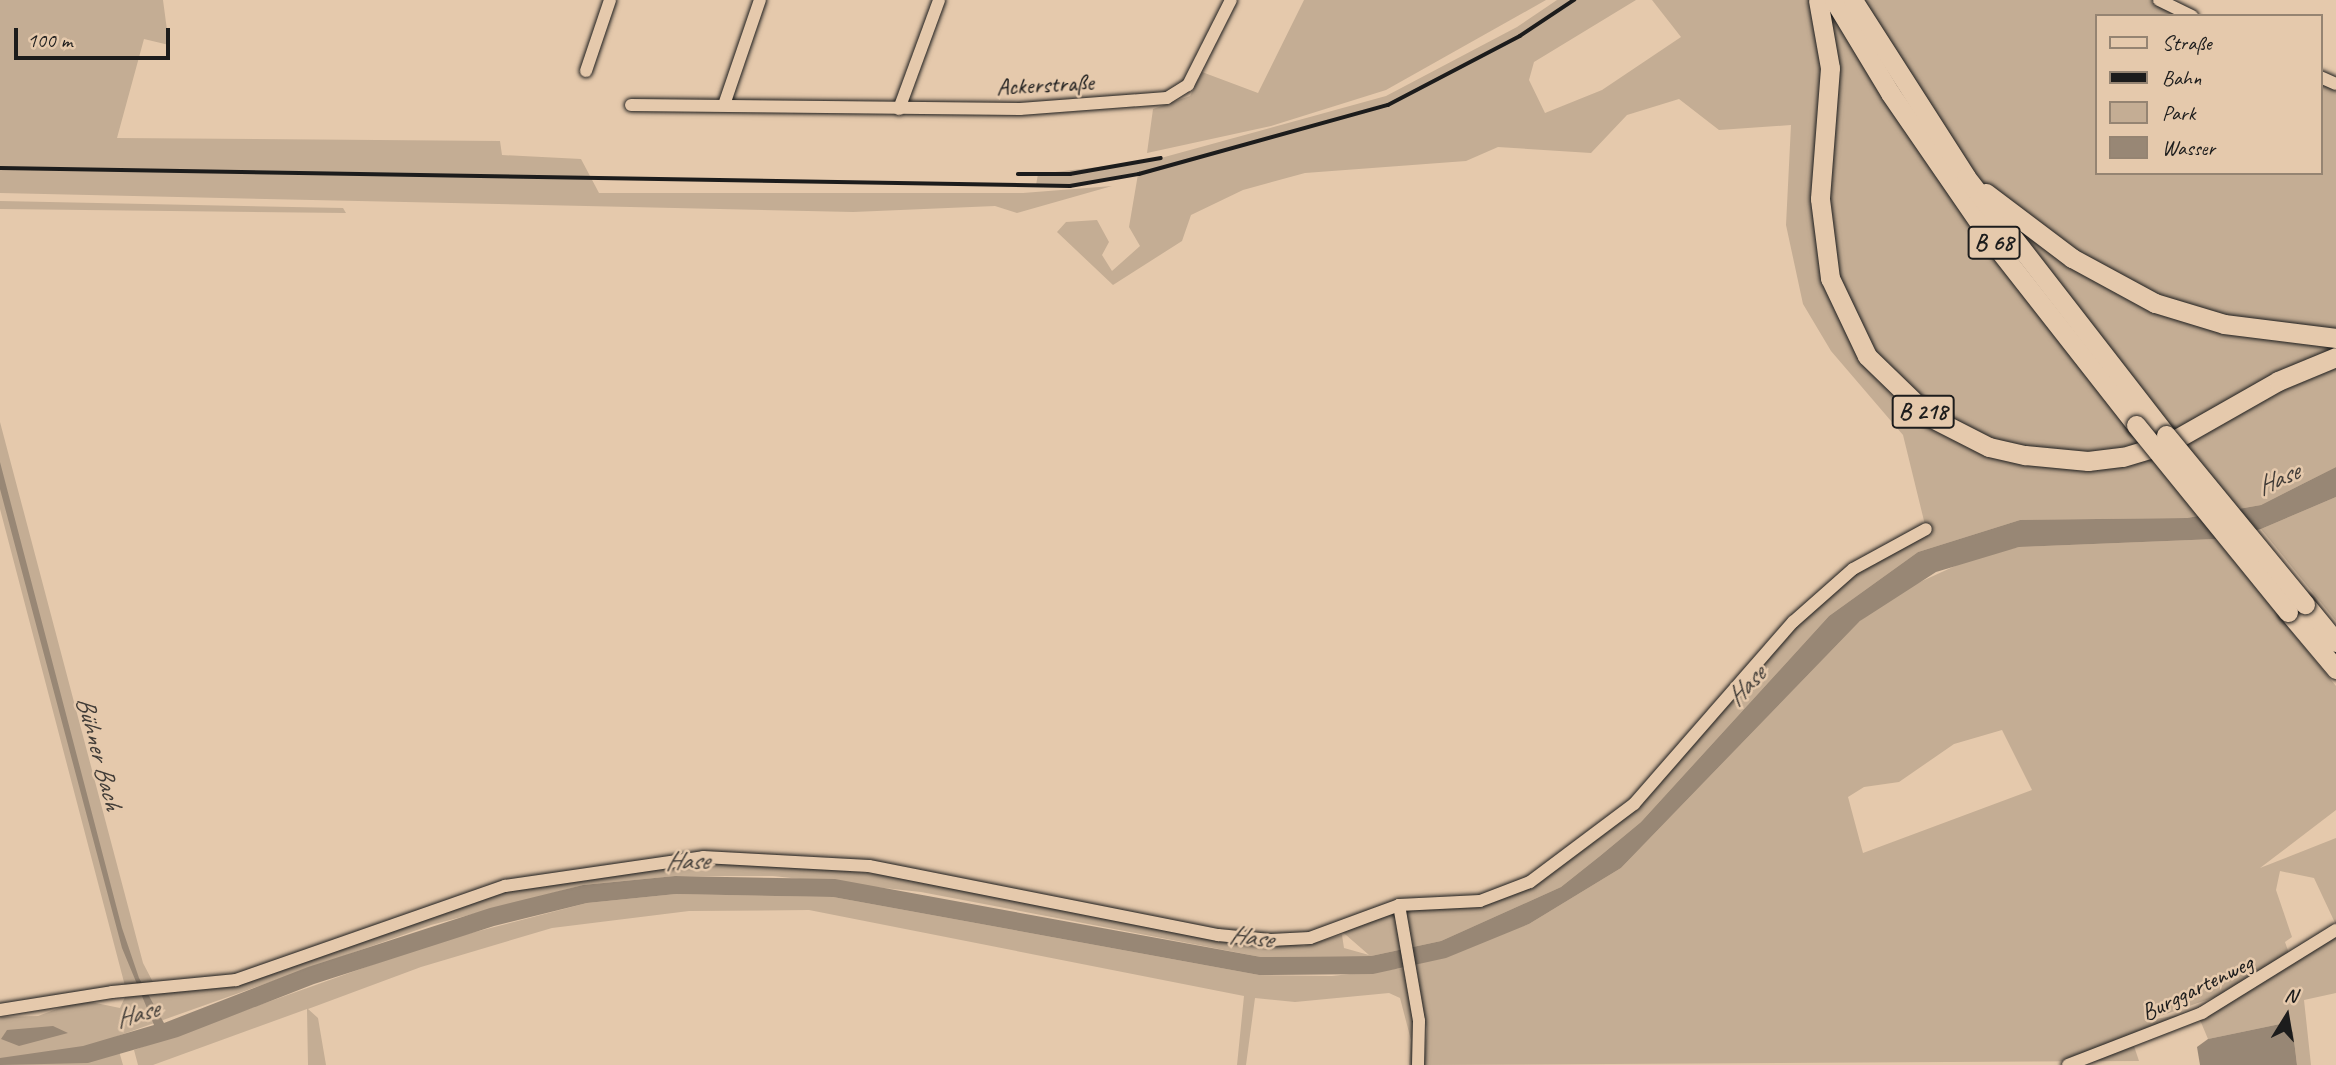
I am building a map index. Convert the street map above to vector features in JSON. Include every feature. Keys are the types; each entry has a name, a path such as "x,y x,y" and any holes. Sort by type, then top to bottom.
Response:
{"highway":[{"name":"B 218","path":"1818,0 1830,68 1820,199 1830,278 1867,356 1930,417 1989,447 2025,455 2088,461 2123,457 2169,443 2278,381 2336,357"},
{"name":"B 68","path":"1834,0 1975,218 2297,608 2336,669"},
{"name":"B 68","path":"1853,0 1966,177 2144,421"},
{"path":"1966,177 2072,258 2155,303 2224,324 2336,338"},
{"name":"B 68","path":"2297,608 2336,642"}],"street":[{"path":"586,71 610,0"},
{"path":"725,102 760,0"},
{"path":"899,109 939,0"},
{"name":"Ackerstraße","path":"631,105 725,102 899,109 1020,108 1167,98 1188,85 1231,0"},
{"path":"2159,0 2188,14"},
{"path":"0,1010 236,980 505,886 703,857 869,866 1271,940 1311,939 1399,905 1480,901 1507,894 1575,850 1634,804 1793,621 1853,569 1926,529"},
{"path":"1399,905 1401,940 1419,1021 1418,1065"},
{"name":"Burggartenweg","path":"2068,1065 2202,1013 2336,930"}],"green space":[{"path":"0,0 163,0 169,45 144,39 117,138 500,141 502,155 581,159 599,193 1023,193 1112,186 1017,213 995,206 853,212 0,193"},
{"path":"1304,0 1546,0 1386,90 1271,126 1147,153 1153,109 1190,96 1202,72 1258,93"},
{"path":"1557,0 1636,0 1534,62 1529,80 1545,113 1602,90 1681,37 1652,0 1834,0 2057,298 1853,0 2159,0 2188,14 2094,14 2094,175 2322,175 2322,78 2336,84 2336,467 2261,505 2187,518 2020,520 1918,552 1829,616 1641,822 1600,856 1561,887 1441,941 1371,956 1261,957 921,892 773,876 675,876 583,885 431,925 115,1037 123,1065 0,1065 0,1017 38,1016 81,1000 120,1008 125,997 237,983 505,891 704,861 775,863 929,880 1225,939 1304,946 1342,935 1344,948 1369,955 1338,928 1386,908 1507,894 1634,804 1793,621 1853,569 1926,529 1903,435 1831,351 1803,304 1786,225 1791,125 1719,130 1679,99 1627,115 1591,153 1498,147 1466,161 1305,173 1243,190 1191,215 1182,241 1113,285 1057,232 1066,222 1097,220 1109,242 1102,255 1112,271 1140,246 1129,227 1138,174 1070,186 1036,185 1038,174 1150,161 1386,96 1517,27"},
{"path":"0,201 343,208 346,213 0,209"},
{"path":"0,422 143,963 155,986 125,986 0,509"},
{"path":"2336,497 2336,621 2261,529"},
{"path":"2216,539 2336,686 2336,810 2260,868 2336,838 2336,925 2314,878 2280,871 2276,890 2292,937 2285,942 2291,959 2241,988 2149,1020 2186,1014 2131,1037 2139,1061 1424,1065 1427,1029 1412,966 1529,924 1621,868 1860,621 1898,592 1977,556 2019,547","holes":["2002,730 2032,790 1863,853 1848,797 1864,787 1899,782 1954,744"]},
{"path":"676,894 833,897 1259,975 1332,976 1403,968 1412,996 1417,1065 1409,1065 1411,1040 1400,998 1389,993 1295,1002 1255,998 1246,1065 1237,1065 1244,996 809,910 689,911 552,928 421,967 308,1009 318,1018 326,1065 308,1065 307,1009 153,1065 138,1065 134,1050 436,942 587,903"},
{"path":"2336,933 2336,993 2304,1000 2311,1065 2297,1065 2293,1032 2285,1023 2208,1039 2200,1020"}],"water":[{"path":"0,462 122,928 139,978 164,1023 308,967 490,908 583,885 675,876 835,879 1261,957 1371,956 1441,941 1561,887 1600,856 1641,822 1829,616 1918,552 2020,520 2187,518 2261,505 2336,467 2336,497 2261,529 2216,539 2019,547 1936,572 1860,621 1621,868 1529,924 1446,958 1373,974 1259,975 833,897 676,894 587,903 494,926 314,984 178,1037 88,1063 0,1065 0,1058 83,1046 154,1025 122,948 0,489"},
{"path":"2285,1023 2293,1032 2297,1065 2200,1065 2197,1047 2208,1039"},
{"path":"53,1026 68,1033 19,1046 1,1039 7,1030"}],"railway":[{"path":"0,168 1070,186 1139,174 1388,105 1520,36 1574,0"},
{"path":"1018,174 1070,174 1161,158"}],"water label":[{"name":"Hase","path":"2278,479"},
{"name":"Hase","path":"1746,686"},
{"name":"Bühner Bach","path":"99,753"},
{"name":"Hase","path":"687,861"},
{"name":"Hase","path":"1251,937"},
{"name":"Hase","path":"137,1014"}]}
